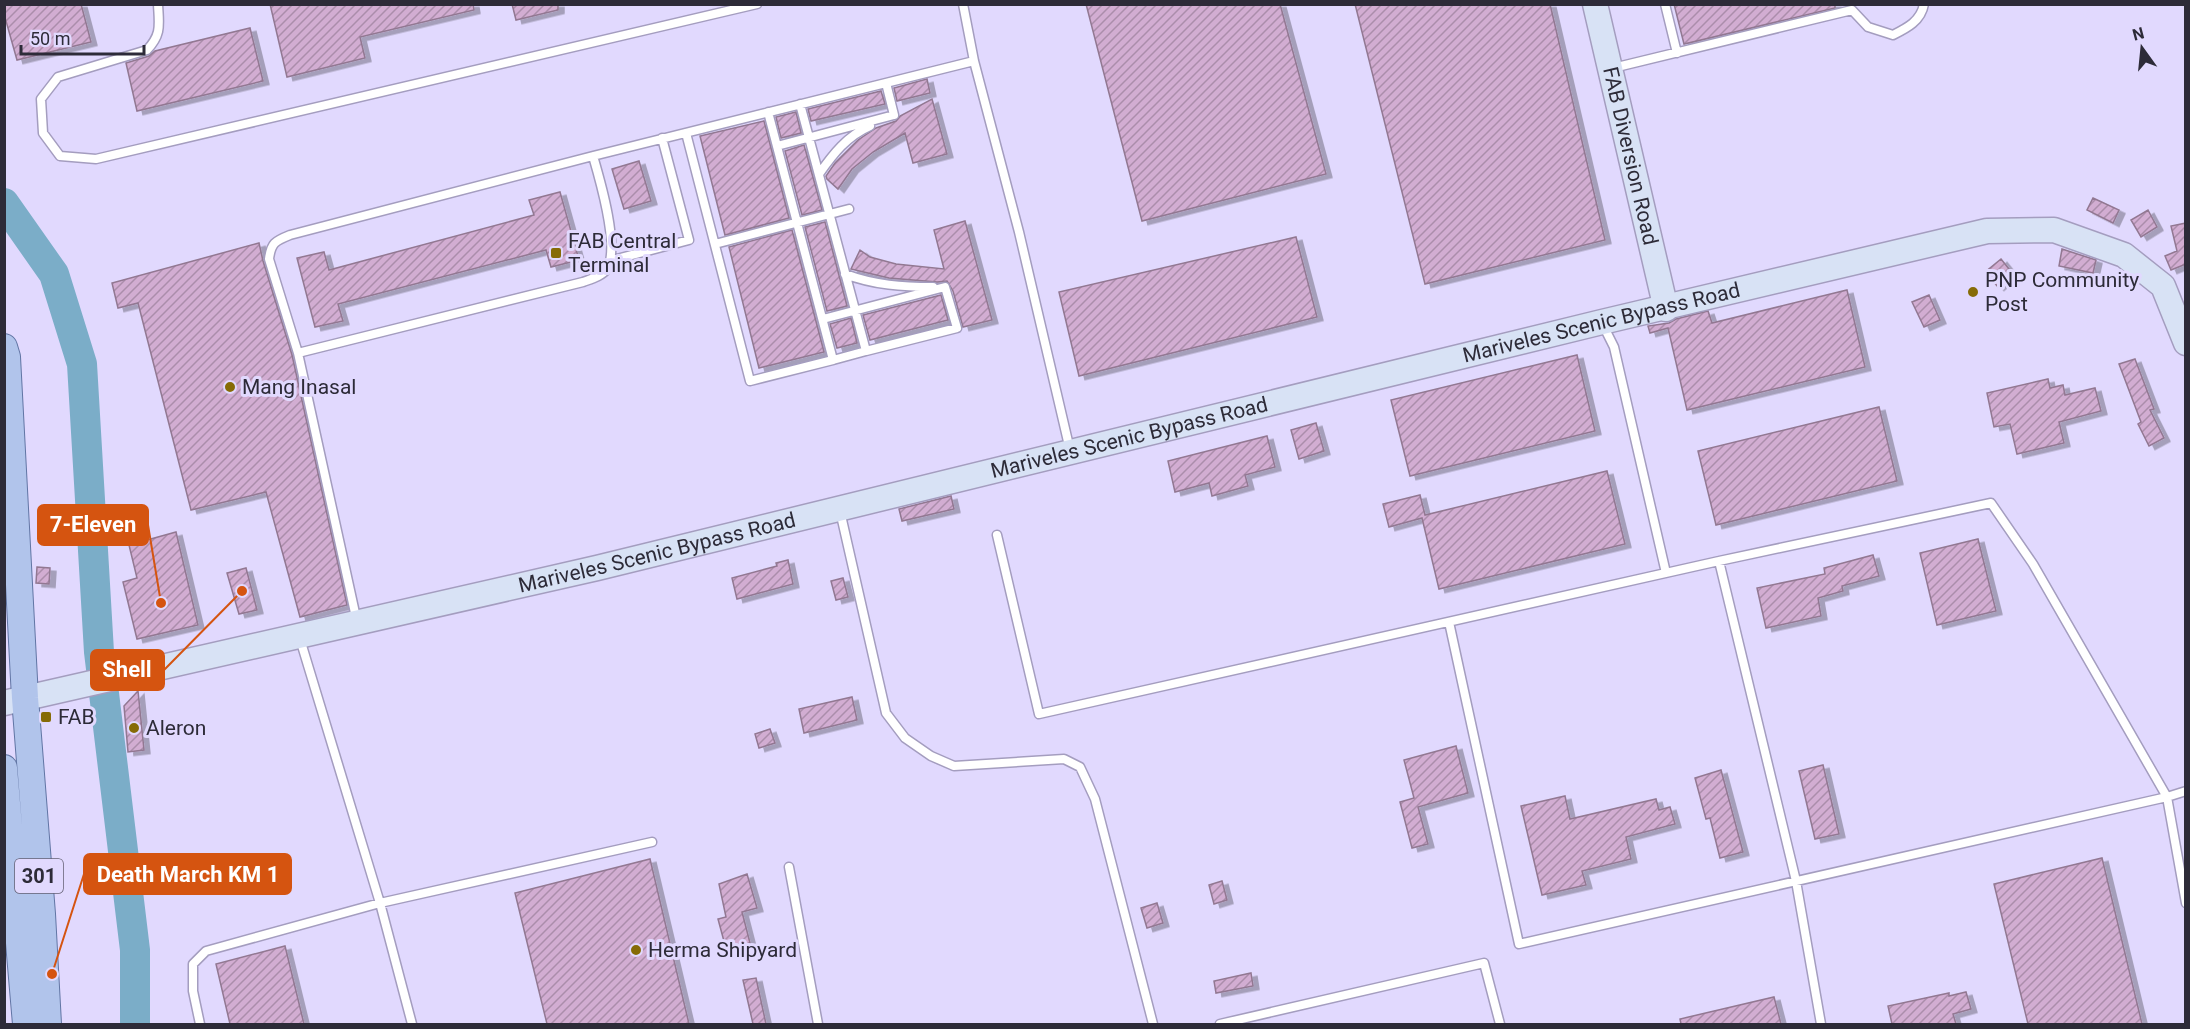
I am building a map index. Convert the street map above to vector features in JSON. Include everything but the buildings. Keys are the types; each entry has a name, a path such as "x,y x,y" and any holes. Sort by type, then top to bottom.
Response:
{"main road":[{"name":"FAB Diversion Road","path":"1594,4 1666,309"},
{"name":"Mariveles Scenic Bypass Road","path":"15,701 609,566 1602,322 1666,309 1987,231 2054,230 2124,255 2163,286 2186,343"},
{"name":"301","path":"4,347 7,357 15,701 42,914 48,1024"},
{"name":"301","path":"4,768 26,1024"}],"lane":[{"path":"158,4 159,31 156,41 147,50 58,77 41,99 43,133 60,156 96,159 757,4"},
{"path":"963,4 974,61 1019,232 1070,453"},
{"path":"1665,4 1677,53"},
{"path":"1610,69 1852,7 1868,27 1893,35 1913,24 1924,8 1924,4"},
{"path":"357,623 298,353 269,259 270,247 274,241 662,138 974,61"},
{"path":"886,83 894,115"},
{"path":"800,104 866,351"},
{"path":"768,112 833,360"},
{"path":"777,146 894,115"},
{"path":"819,174 838,148 860,130 894,115"},
{"path":"686,133 750,381 957,328 945,287"},
{"path":"609,261 689,240 662,138"},
{"path":"298,353 583,282 598,276 606,270 612,252 603,191 593,156"},
{"path":"715,244 849,209"},
{"path":"846,274 863,281 898,287 945,287"},
{"path":"823,319 945,287"},
{"path":"1602,322 1614,347 1666,573"},
{"path":"997,535 1039,714 1719,561 1991,503 2033,564 2167,797 2186,903"},
{"path":"840,510 886,713 905,738 931,756 954,766 1064,759 1080,767 1095,799 1153,1024"},
{"path":"1719,561 1796,881 1821,1024"},
{"path":"1449,622 1519,944 2167,797 2186,790"},
{"path":"299,636 380,903 412,1024"},
{"path":"200,1024 194,991 193,964 206,951 380,903 652,842"},
{"path":"789,867 818,1024"},
{"path":"1220,1024 1484,963 1500,1024"}],"waterway":[{"path":"4,203 54,274 82,364 99,652 135,950 135,1024"}],"place":[{"name":"FAB Central Terminal","path":"556,253"},
{"name":"PNP Community Post","path":"1973,292"},
{"name":"Mang Inasal","path":"230,387"},
{"name":"Shell","path":"242,591"},
{"name":"7-Eleven","path":"161,603"},
{"name":"FAB","path":"46,717"},
{"name":"Aleron","path":"134,728"},
{"name":"Herma Shipyard","path":"636,950"},
{"name":"Death March KM 1","path":"52,974"}]}
